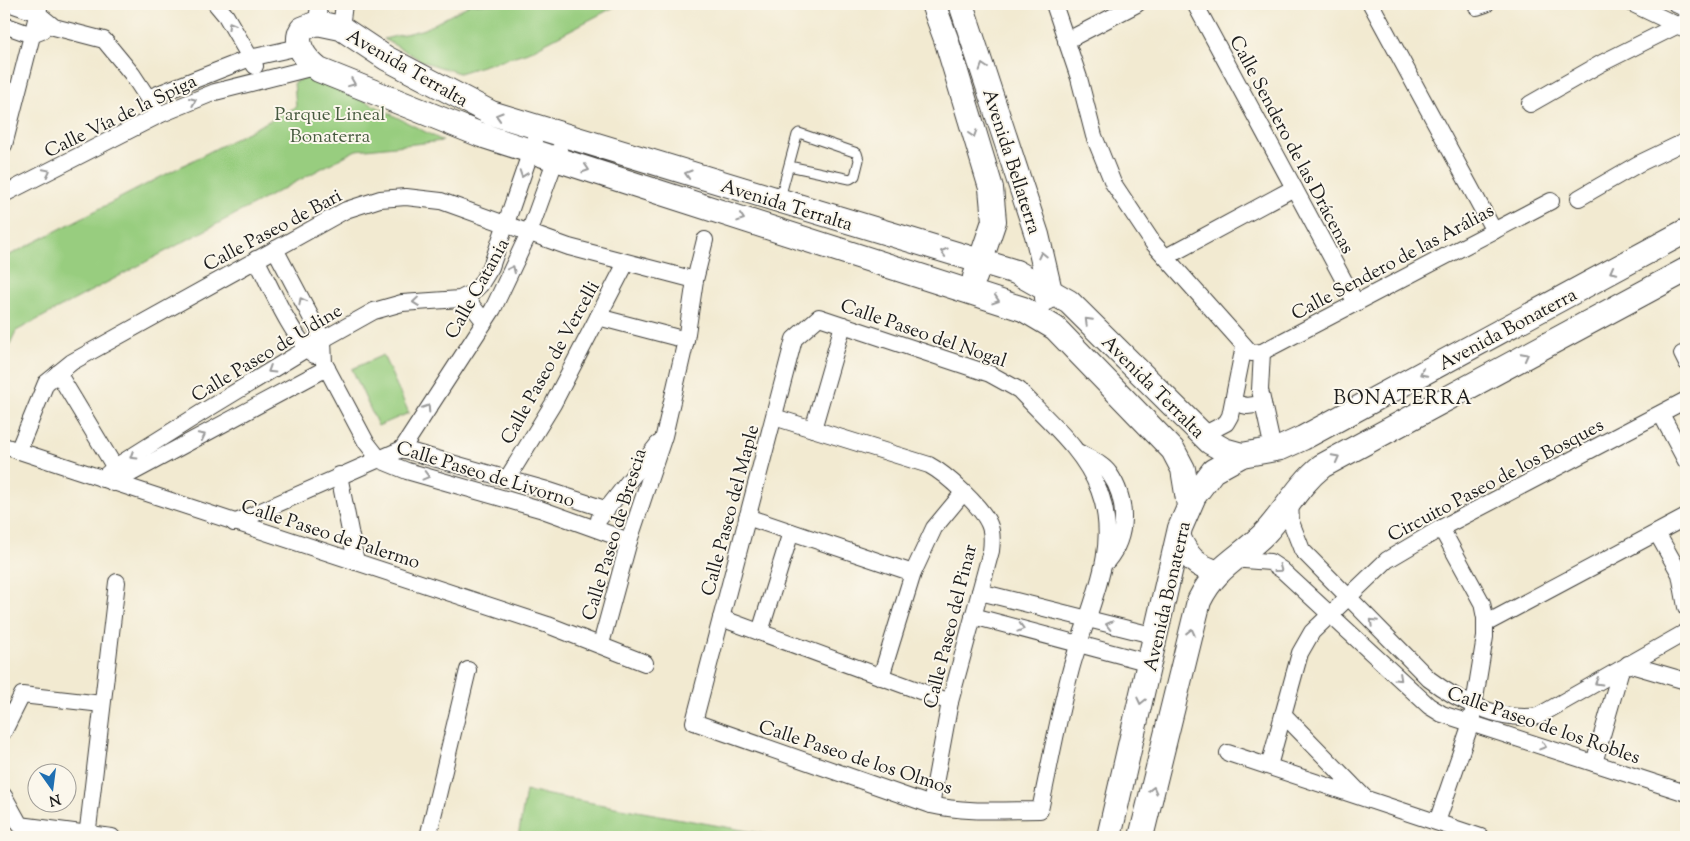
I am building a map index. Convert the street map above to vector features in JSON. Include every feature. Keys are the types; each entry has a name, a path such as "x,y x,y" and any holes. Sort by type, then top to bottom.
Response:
{"street":[{"path":"11,4 39,8 54,27"},
{"path":"216,4 226,16 262,79"},
{"path":"341,28 344,4"},
{"name":"Avenida Bellaterra","path":"933,4 946,39 990,188 994,222 981,263 969,291"},
{"name":"Avenida Bellaterra","path":"961,4 1037,234 1050,290"},
{"path":"1054,4 1094,136 1113,183 1153,243 1252,350 1263,404 1277,448 1292,454 1298,462 1304,481"},
{"path":"1066,41 1137,4"},
{"name":"Calle Sendero de las Drácenas","path":"1196,4 1356,303"},
{"path":"1372,4 1494,231"},
{"path":"1633,4 1684,25"},
{"path":"1676,4 1686,9"},
{"path":"4,145 39,8"},
{"name":"Avenida Terralta","path":"299,47 298,35 318,13 386,58 490,113 981,263 1016,272 1069,302 1203,434 1224,450 1242,455"},
{"path":"4,25 32,35 54,27 104,40 132,74 159,115"},
{"path":"1530,104 1602,63 1684,25"},
{"path":"299,47 314,67"},
{"name":"Calle Vía de la Spiga","path":"148,98 250,58 299,47"},
{"name":"Calle Vía de la Spiga","path":"4,194 159,115 215,92 314,67"},
{"name":"Avenida Terralta","path":"314,67 482,135 1023,309 1056,328 1172,450 1183,469 1189,506"},
{"path":"484,321 465,297 480,285 491,267 539,128"},
{"name":"Calle Catania","path":"402,449 484,321 530,233 564,136"},
{"path":"1579,198 1638,164 1686,141"},
{"path":"1166,257 1294,188"},
{"name":"Calle Paseo de Bari","path":"11,449 46,383 72,362 346,210 380,199 406,197 441,201 506,225 626,263 694,280"},
{"name":"Calle Sendero de las Arálias","path":"1252,350 1356,303 1551,201"},
{"name":"Avenida Bonaterra","path":"1109,837 1180,528 1189,506 1213,471 1242,455 1277,448 1477,344 1686,231"},
{"name":"Calle Paseo de Brescia","path":"601,644 629,541 664,436 686,340 694,280 705,240"},
{"name":"Calle Paseo de Livorno","path":"275,249 322,340 325,365 366,442 380,460 407,471 540,509 629,541"},
{"path":"1649,252 1676,275"},
{"name":"Calle Paseo de Livorno","path":"256,259 306,349 325,365"},
{"name":"Calle Paseo de Vercelli","path":"507,479 553,404 626,263"},
{"name":"Avenida Bonaterra","path":"1141,837 1199,601 1206,585 1264,533 1290,502 1304,481 1322,466 1676,275"},
{"path":"1039,318 1050,290"},
{"name":"Calle Paseo de Udine","path":"116,479 306,349 374,312 402,303 465,297"},
{"path":"598,317 686,340"},
{"name":"Calle Paseo del Nogal","path":"819,317 990,374 1011,384 1019,390 1077,452 1098,463 1109,473 1119,494 1124,516 1122,536 1115,552 1104,565 1070,672 1040,810"},
{"name":"Calle Paseo del Maple","path":"694,722 794,339 819,317"},
{"path":"813,429 843,325"},
{"path":"1477,344 1495,373"},
{"path":"1203,434 1226,422 1230,416 1252,350"},
{"path":"58,373 116,479 325,365"},
{"name":"Circuito Paseo de los Bosques","path":"1269,766 1300,653 1312,632 1387,560 1440,528 1686,400"},
{"path":"1234,403 1252,406 1263,404"},
{"path":"1661,414 1686,461"},
{"name":"Calle Paseo del Pinar","path":"774,417 929,465 943,472 990,526 991,551 950,702 931,805"},
{"name":"Calle Paseo de Brescia","path":"592,528 664,436"},
{"name":"Calle Paseo de Palermo","path":"11,449 116,479 234,523 601,644 645,663"},
{"path":"234,523 339,475 380,460 402,449"},
{"name":"Calle Paseo de Livorno","path":"402,449 605,509"},
{"path":"339,475 356,562"},
{"path":"880,676 913,573 934,528 963,493"},
{"name":"Calle Paseo de los Robles","path":"1290,502 1291,522 1302,550 1429,679 1450,695 1474,704 1508,715 1525,718 1538,716 1686,632"},
{"path":"747,517 913,573"},
{"path":"1485,624 1686,517"},
{"path":"1436,822 1471,723 1485,624 1482,603 1440,528"},
{"path":"760,632 791,532"},
{"path":"1657,533 1680,574 1686,608"},
{"path":"1179,538 1187,556 1200,567 1225,566"},
{"name":"Calle Paseo de los Robles","path":"1225,566 1270,562 1282,570 1428,706 1442,714 1686,793"},
{"path":"87,836 117,582"},
{"path":"980,592 1156,636"},
{"path":"973,616 1150,662"},
{"path":"721,618 950,702"},
{"path":"1594,763 1625,666 1686,681"},
{"path":"428,837 468,670"},
{"path":"4,731 22,695 102,704"},
{"path":"1283,714 1366,799"},
{"name":"Calle Paseo de los Olmos","path":"694,722 931,805 974,811 1040,810"},
{"path":"1228,753 1481,837"},
{"path":"4,796 20,825 87,836 112,837"}],"lane":[{"path":"779,201 789,166 799,133 857,153 859,157 855,176 850,179 789,166"}],"green space":[{"name":"Parque Lineal Bonaterra","path":"471,4 620,4 528,52 459,73 424,62 384,39 425,29"},
{"name":"Parque Lineal Bonaterra","path":"315,75 443,141 356,150 16,331 4,357 4,258 296,107 294,82"},
{"path":"383,355 409,413 378,426 352,369"},
{"path":"526,791 770,835 769,837 518,837"}],"district":[{"name":"BONATERRA","path":"1403,397"}]}
